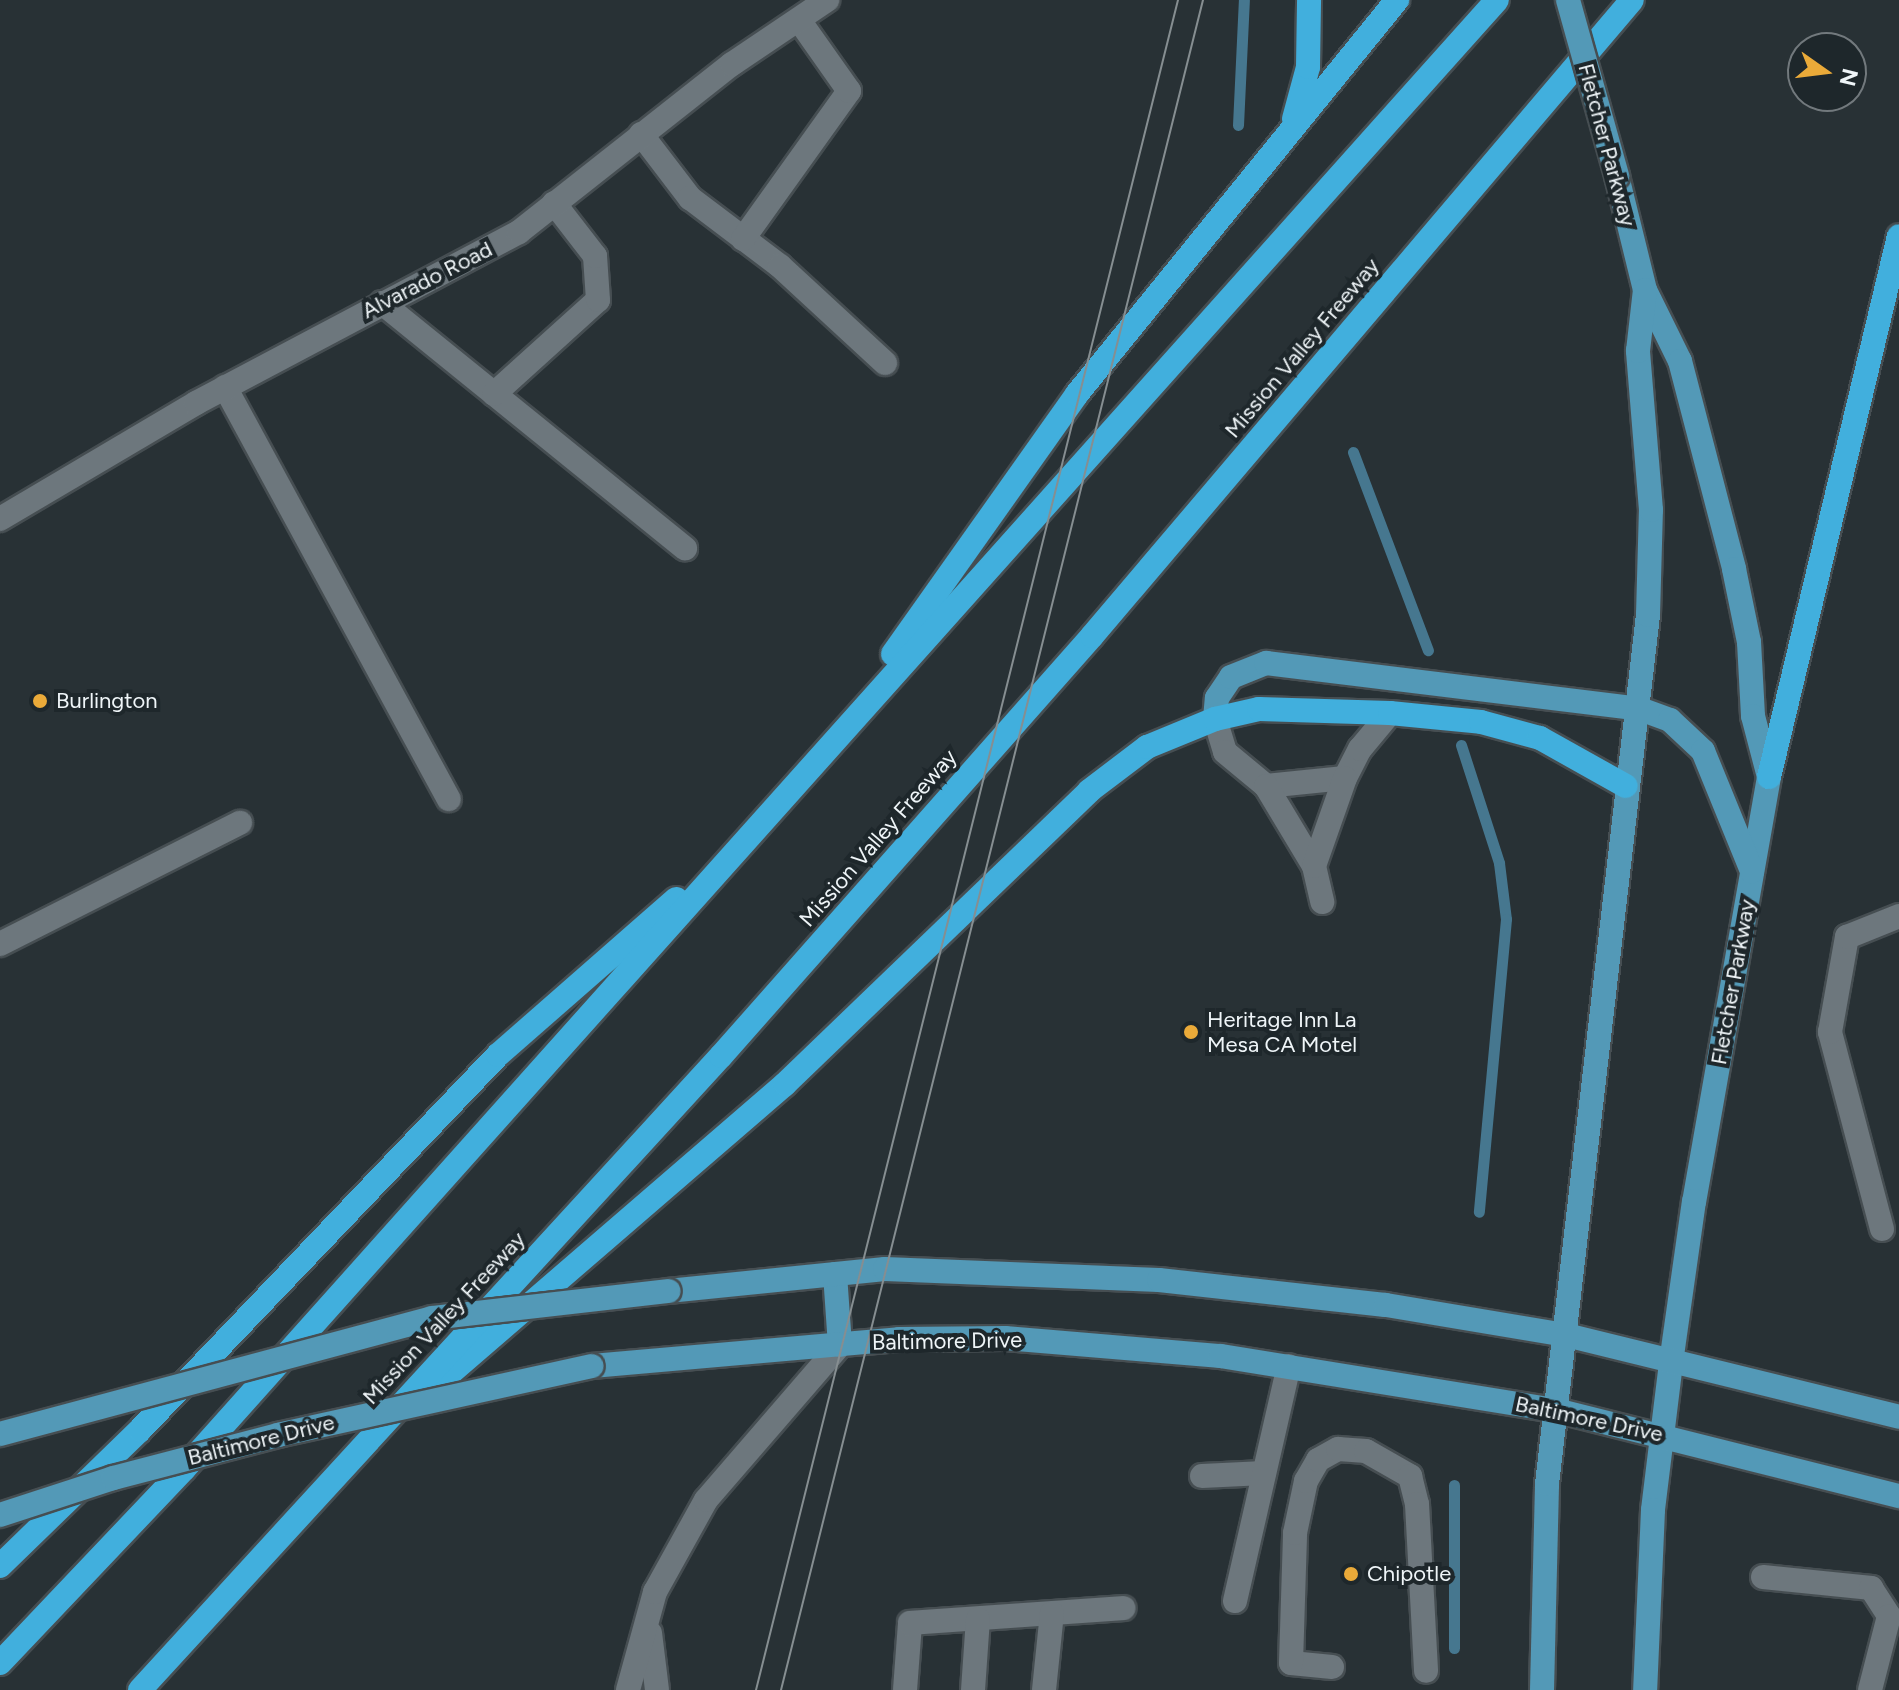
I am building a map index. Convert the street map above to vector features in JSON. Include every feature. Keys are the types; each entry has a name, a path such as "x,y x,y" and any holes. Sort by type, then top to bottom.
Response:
{"highway":[{"path":"1292,127 1308,67 1309,0"},
{"path":"827,748 1077,394 1397,0"},
{"path":"0,1663 184,1469 1497,0"},
{"name":"Mission Valley Freeway","path":"140,1690 721,1056 1092,636 1632,0"},
{"path":"1769,777 1899,236"},
{"path":"344,1466 785,1084 1115,769 1147,747 1215,719 1297,708 1390,713 1481,722 1540,738 1626,786"},
{"path":"0,1566 140,1430 498,1055 739,846"}],"main road":[{"name":"Fletcher Parkway","path":"1568,0 1645,290 1680,361 1734,569 1749,642 1753,716 1769,777 1671,1363 1653,1510 1645,1690"},
{"name":"Fletcher Parkway","path":"1542,1690 1547,1484 1626,786 1640,709 1651,555 1647,432 1638,351 1645,290"},
{"path":"1215,719 1217,698 1231,677 1266,663 1640,709 1670,720 1703,751 1752,871"},
{"path":"0,1434 432,1318 885,1269 1159,1280 1386,1305 1566,1335 1899,1417"},
{"path":"835,1274 840,1345"},
{"name":"Baltimore Drive","path":"0,1515 113,1478 278,1435 592,1366 840,1345 1005,1338 1289,1366 1556,1410 1664,1434 1899,1496"}],"street":[{"name":"Alvarado Road","path":"0,519 225,387 519,232 641,134 827,0"},
{"path":"743,239 849,91 799,20"},
{"path":"641,134 690,198 743,239 885,363"},
{"path":"494,394 598,300 595,256 554,203"},
{"path":"382,303 685,548"},
{"path":"225,387 449,799"},
{"path":"1314,866 1345,778 1360,749 1390,713"},
{"path":"1215,719 1225,752 1266,786 1314,866 1322,902"},
{"path":"1266,786 1345,778"},
{"path":"0,944 240,823"},
{"path":"1882,1229 1830,1032 1847,937 1899,916"},
{"path":"628,1690 649,1627 660,1581 706,1500 840,1345"},
{"path":"1235,1601 1289,1366"},
{"path":"1332,1667 1291,1663 1295,1533 1306,1481 1318,1460 1338,1449 1366,1451 1410,1476 1417,1504 1426,1671"},
{"path":"1202,1476 1264,1473"},
{"path":"1763,1577 1871,1588 1889,1616 1870,1690"},
{"path":"905,1690 910,1623 1123,1608"},
{"path":"1044,1690 1052,1613"},
{"path":"973,1690 978,1619"},
{"path":"649,1627 657,1690"}],"waterway":[{"path":"1238,125 1244,0"},
{"path":"1353,452 1428,650"},
{"path":"1461,745 1499,863 1506,919 1479,1212"},
{"path":"1454,1485 1454,1648"}],"tram line":[{"path":"756,1690 1178,0"},
{"path":"781,1690 1203,0"}],"place":[{"name":"Burlington","path":"40,701"},
{"name":"Heritage Inn La Mesa CA Motel","path":"1191,1032"},
{"name":"Chipotle","path":"1351,1574"}]}
